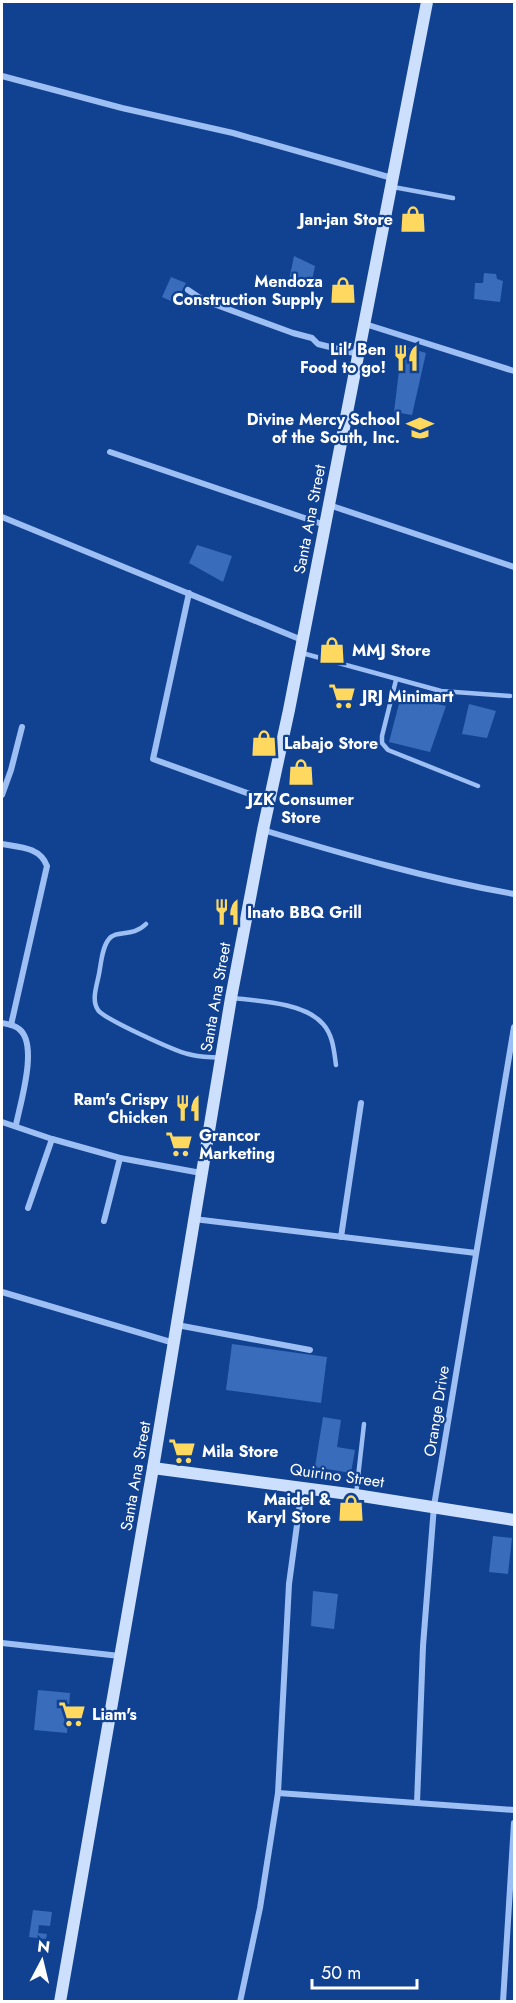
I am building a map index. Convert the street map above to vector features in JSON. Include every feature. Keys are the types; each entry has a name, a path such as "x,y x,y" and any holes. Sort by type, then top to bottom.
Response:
{"main road":[{"name":"Santa Ana Street","path":"60,2001 153,1468 231,998 427,2"},
{"name":"Quirino Street","path":"153,1468 434,1506 514,1520"}],"street":[{"path":"2,76 122,108 232,133 392,183"},
{"path":"188,290 203,300 312,338 318,344 358,354"},
{"path":"364,324 514,371"},
{"path":"110,453 325,525"},
{"path":"329,506 514,567"},
{"path":"2,516 189,593 301,646"},
{"path":"189,593 153,759 269,802"},
{"path":"2,795 22,727"},
{"path":"263,830 458,884 514,894"},
{"path":"2,844 37,852 44,858 47,866 11,1025"},
{"path":"2,1023 19,1029 25,1036 29,1054 16,1125"},
{"name":"Orange Drive","path":"417,1803 423,1646 434,1506 514,1028"},
{"path":"341,1237 361,1103"},
{"path":"2,1122 120,1158 201,1173"},
{"path":"28,1208 52,1139"},
{"path":"104,1221 120,1158"},
{"path":"194,1219 476,1253"},
{"path":"2,1292 174,1343"},
{"path":"177,1325 310,1350"},
{"path":"240,2001 260,1908 278,1793 290,1584 302,1487"},
{"path":"2,1643 120,1656"},
{"path":"278,1793 514,1810"},
{"path":"503,2001 514,1823"}],"lane":[{"path":"392,183 453,198"},
{"path":"301,646 396,680 441,691 510,696"},
{"path":"396,680 382,743 388,750 478,786"},
{"path":"146,924 139,931 115,934 108,939 94,999 97,1009 103,1016 129,1030 187,1054 222,1058"},
{"path":"231,998 274,1003 310,1015 323,1024 331,1039 336,1065"},
{"path":"356,1495 364,1425"}],"building":[{"path":"294,256 315,266 311,285 289,281"},
{"path":"484,273 496,274 497,279 503,281 500,302 474,299 475,283 483,283"},
{"path":"171,277 186,283 175,303 162,297"},
{"path":"402,346 426,353 412,415 394,412"},
{"path":"197,545 232,556 223,582 189,563"},
{"path":"401,696 446,706 430,752 389,742"},
{"path":"469,704 496,711 487,738 462,734"},
{"path":"232,1344 327,1357 321,1403 226,1390"},
{"path":"323,1417 341,1420 337,1447 355,1450 351,1473 315,1467"},
{"path":"493,1536 512,1538 508,1574 489,1572"},
{"path":"313,1591 338,1594 334,1629 311,1626"},
{"path":"38,1690 70,1693 67,1733 34,1730"},
{"path":"33,1910 52,1912 50,1926 39,1925 38,1933 47,1934 46,1939 29,1937"}],"place":[{"name":"Jan-jan Store","path":"413,219"},
{"name":"Mendoza Construction Supply","path":"343,290"},
{"name":"Lil' Ben Food to go!","path":"406,358"},
{"name":"Divine Mercy School of the South, Inc.","path":"420,428"},
{"name":"MMJ Store","path":"332,650"},
{"name":"JRJ Minimart","path":"342,696"},
{"name":"Labajo Store","path":"264,743"},
{"name":"JZK Consumer Store","path":"301,772"},
{"name":"Inato BBQ Grill","path":"227,912"},
{"name":"Ram's Crispy Chicken","path":"188,1108"},
{"name":"Grancor Marketing","path":"179,1144"},
{"name":"Mila Store","path":"182,1451"},
{"name":"Maidel & Karyl Store","path":"351,1508"},
{"name":"Liam's","path":"72,1714"}]}
